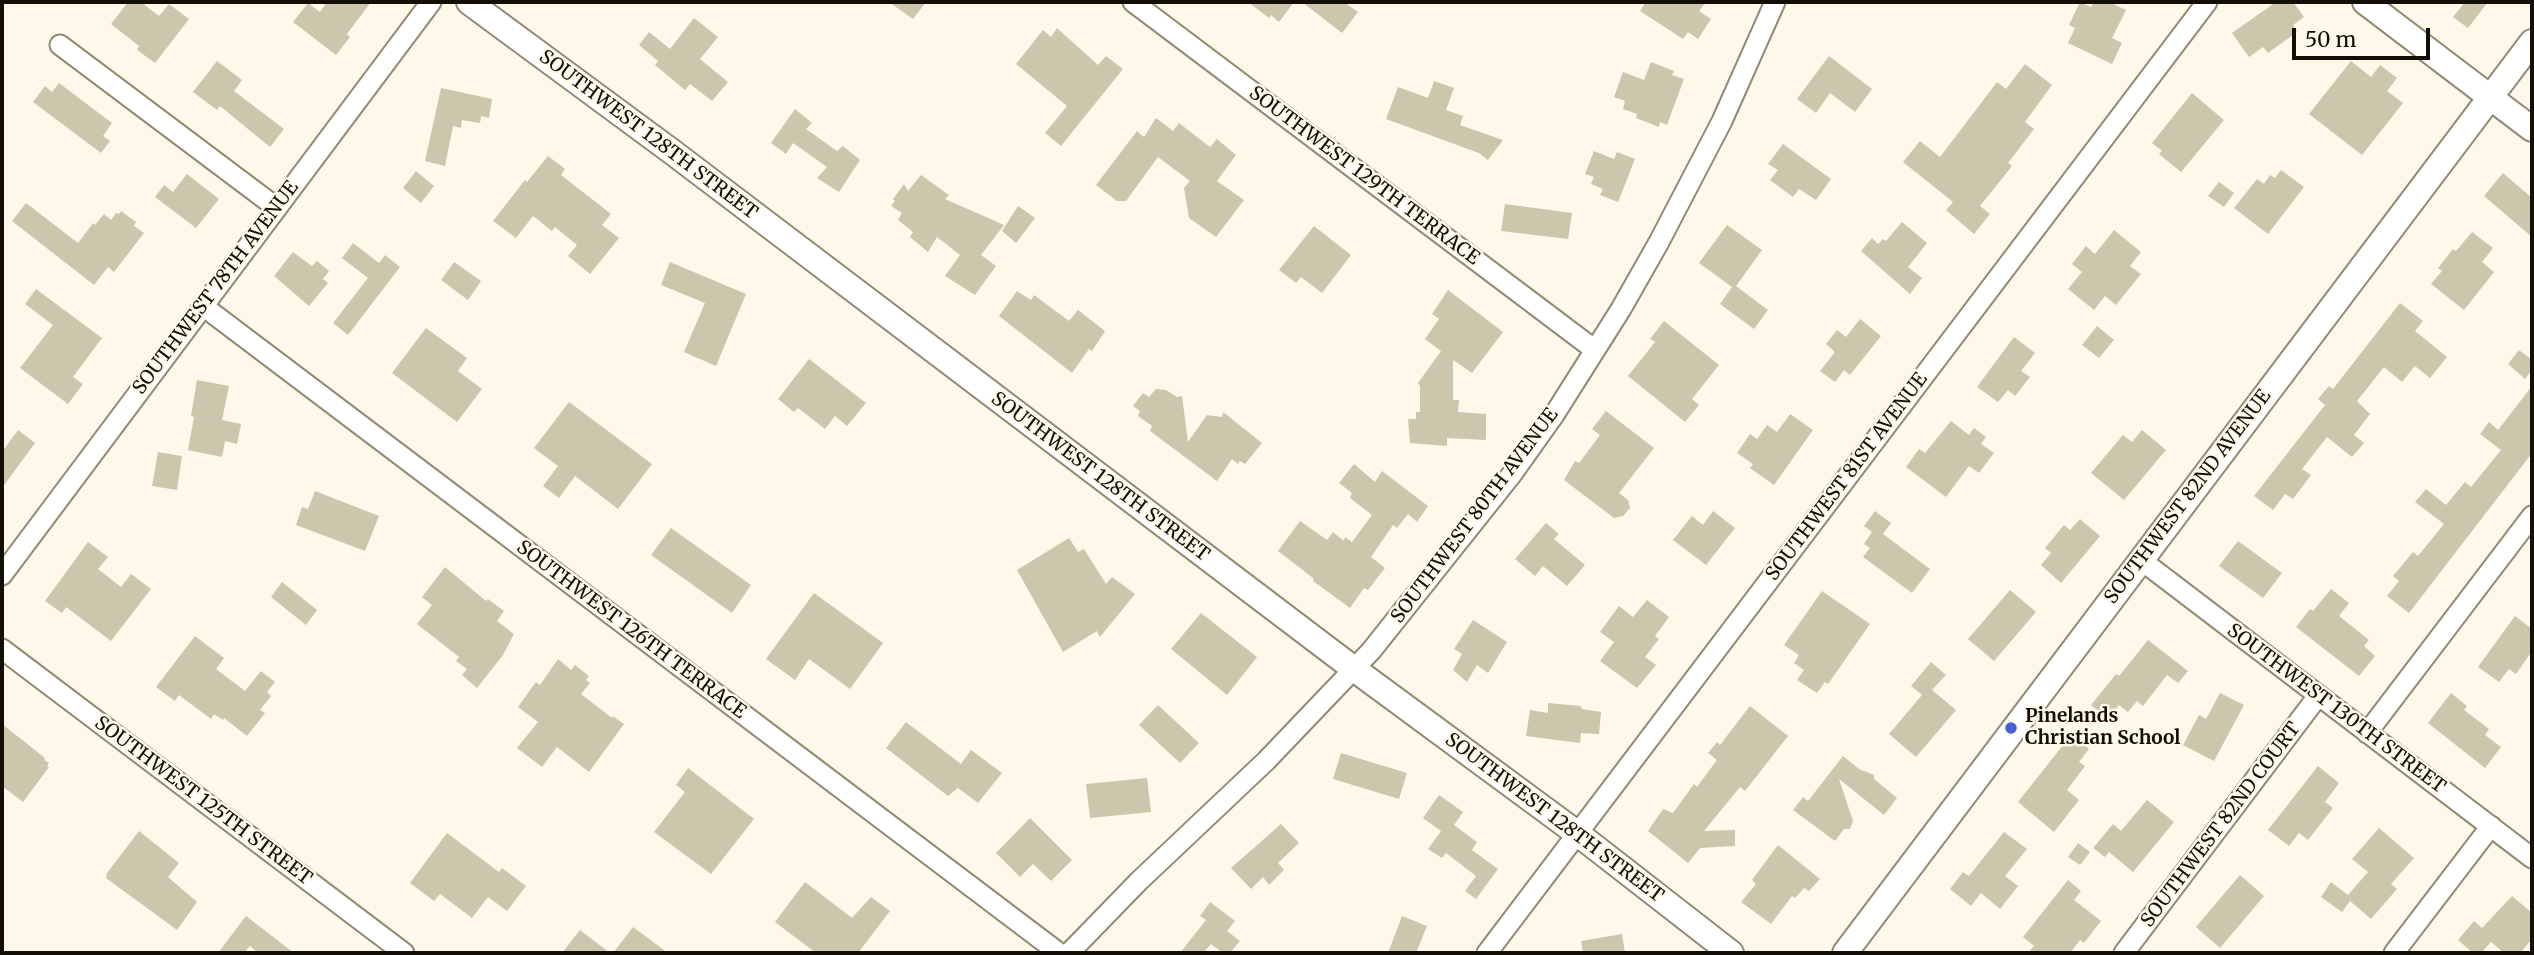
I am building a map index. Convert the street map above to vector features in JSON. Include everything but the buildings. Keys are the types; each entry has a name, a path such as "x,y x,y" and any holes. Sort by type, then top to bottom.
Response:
{"street":[{"name":"SOUTHWEST 78TH AVENUE","path":"2,575 431,2"},
{"name":"SOUTHWEST 128TH STREET","path":"469,2 671,151 1354,669 1578,834 1731,953"},
{"name":"SOUTHWEST 129TH TERRACE","path":"1133,2 1595,350"},
{"name":"SOUTHWEST 80TH AVENUE","path":"1069,953 1139,881 1266,761 1371,651 1512,474 1554,415 1640,275 1698,168 1752,57 1775,2"},
{"name":"SOUTHWEST 81ST AVENUE","path":"1487,953 2207,2"},
{"path":"2365,2 2532,129"},
{"name":"SOUTHWEST 82ND AVENUE","path":"1845,953 2532,42"},
{"path":"60,45 276,208"},
{"name":"SOUTHWEST 126TH TERRACE","path":"203,306 1059,953"},
{"path":"2367,733 2532,516"},
{"name":"SOUTHWEST 130TH STREET","path":"2141,560 2532,858"},
{"name":"SOUTHWEST 125TH STREET","path":"2,649 404,953"},
{"name":"SOUTHWEST 82ND COURT","path":"2124,953 2318,696"},
{"path":"2394,953 2491,825"}],"place":[{"name":"Pinelands Christian School","path":"2011,728"}]}
